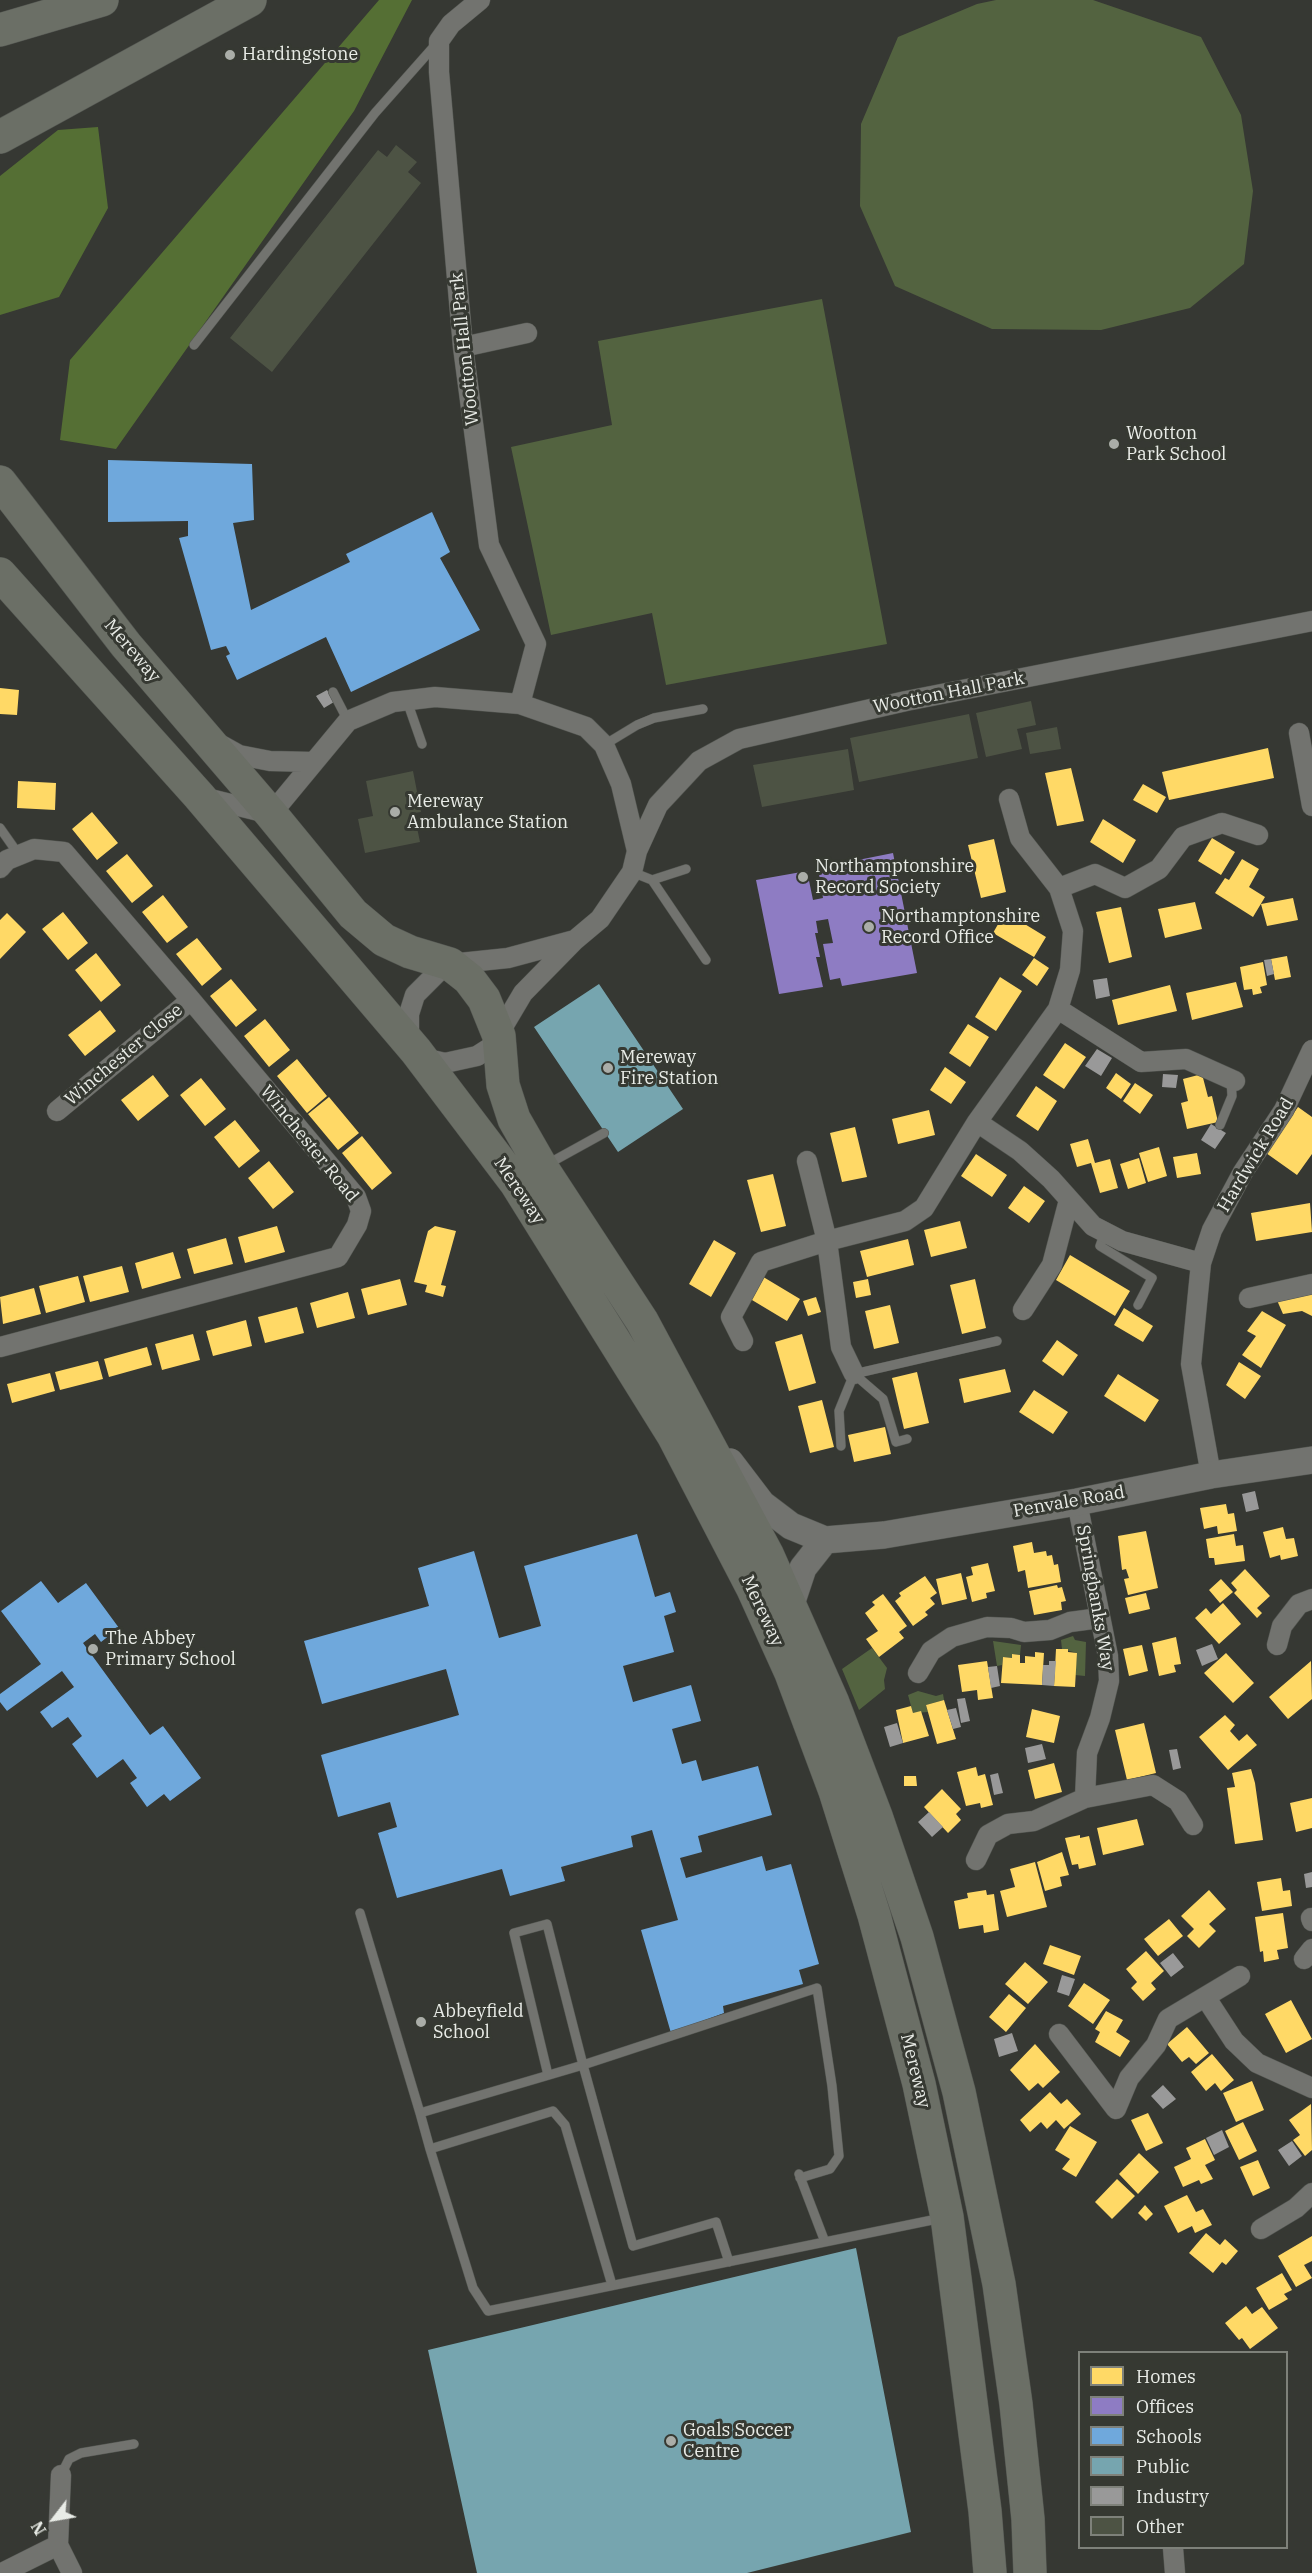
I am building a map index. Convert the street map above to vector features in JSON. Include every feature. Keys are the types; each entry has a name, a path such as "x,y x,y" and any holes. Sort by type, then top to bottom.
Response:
{"highway":[{"path":"0,30 102,0"},
{"path":"0,137 250,0"},
{"name":"Mereway","path":"0,482 126,645 271,814 353,914 384,940 410,952 450,964 469,979 484,999 499,1036 503,1084 529,1176 672,1435 753,1589 791,1673 835,1791 874,1915 920,2084 947,2217 985,2511 990,2573"},
{"name":"Mereway","path":"0,574 199,796 416,1051 529,1176 642,1321 767,1554 833,1703 876,1816 917,1937 959,2092 999,2284 1016,2404 1028,2519 1030,2573"}],"street":[{"path":"439,41 451,24 480,0"},
{"name":"Wootton Hall Park","path":"439,41 439,72 463,346 489,545 536,644 520,704"},
{"path":"463,346 527,333"},
{"name":"Wootton Hall Park","path":"632,872 637,851 658,805 699,761 740,739 859,707 1312,621"},
{"path":"199,796 271,814 348,721 393,702 435,697 520,704 586,727 604,745 621,784 637,851"},
{"path":"185,714 225,748 239,755 270,761 314,762"},
{"path":"1299,733 1312,806"},
{"path":"743,1341 731,1317 761,1263 827,1241 905,1221 924,1208 977,1122 1058,1009 1070,970 1073,931 1059,888 1020,838 1009,799"},
{"path":"1059,888 1095,874 1125,888 1159,869 1183,837 1222,823 1258,835"},
{"name":"Winchester Road","path":"0,868 7,860 34,849 64,852 356,1197 361,1210 357,1225 338,1257 0,1347"},
{"path":"575,940 508,958 450,964 423,985 415,995 408,1014 409,1031 416,1051 432,1060 445,1063 477,1056 491,1047 523,993 575,940 600,919 632,872"},
{"name":"Winchester Close","path":"57,1111 191,1000"},
{"path":"1058,1009 1141,1062 1186,1059 1233,1081"},
{"name":"Hardwick Road","path":"1211,1475 1191,1364 1201,1263 1212,1230 1243,1172 1284,1110 1312,1050"},
{"path":"977,1122 1020,1151 1093,1226 1122,1241 1201,1263"},
{"path":"807,1161 827,1241 841,1347 854,1374"},
{"path":"1023,1311 1052,1265 1069,1200"},
{"path":"1250,1298 1312,1284"},
{"path":"686,1404 762,1504 791,1526 825,1540 803,1569 791,1604"},
{"name":"Penvale Road","path":"825,1540 884,1535 1077,1502 1211,1475 1312,1460"},
{"name":"Springbanks Way","path":"1077,1502 1087,1586 1100,1618 1108,1656 1109,1681 1100,1718 1087,1753 1085,1798"},
{"path":"1277,1645 1282,1626 1299,1604 1312,1599"},
{"path":"918,1673 931,1652 987,1628 1011,1628 1024,1632 1050,1634 1070,1622 1100,1618"},
{"path":"976,1860 987,1835 1008,1824 1034,1821 1085,1798 1153,1785 1178,1801 1193,1825"},
{"path":"1059,2034 1116,2109 1129,2078 1156,2045 1168,2019 1240,1976"},
{"path":"1206,1998 1234,2041 1257,2063 1312,2088"},
{"path":"1261,2229 1296,2208 1312,2193"},
{"path":"61,2475 58,2545 72,2573"},
{"path":"2,2573 58,2545"},
{"path":"1173,2549 1175,2573"}],"lane":[{"path":"194,345 375,113 439,41"},
{"path":"333,692 348,721"},
{"path":"407,701 422,744"},
{"path":"604,745 637,725 654,718 703,709"},
{"path":"0,828 19,855"},
{"path":"652,880 686,869"},
{"path":"632,872 652,880 706,960"},
{"path":"1220,1125 1232,1096 1233,1081"},
{"path":"529,1176 604,1132"},
{"path":"1105,1232 1100,1246 1152,1278 1138,1305"},
{"path":"854,1374 997,1341"},
{"path":"854,1374 884,1399 896,1442 907,1439"},
{"path":"841,1446 839,1411 854,1374"},
{"path":"360,1913 474,2288 488,2311 947,2217"},
{"path":"548,2075 514,1934 547,1924 633,2246 716,2222 729,2262"},
{"path":"420,2113 584,2065 817,1988 832,2086 839,2156 830,2169 799,2176 825,2242"},
{"path":"430,2149 553,2111 565,2125 612,2285"},
{"path":"61,2475 69,2459 81,2453 134,2444"}],"green space":[{"path":"379,0 412,0 354,111 116,449 60,440 70,360"},
{"path":"996,0 1093,0 1201,37 1241,115 1253,191 1244,264 1190,308 1101,330 992,329 895,286 860,206 861,124 898,37 977,4"},
{"path":"98,127 108,208 59,297 0,315 0,176 58,130"},
{"path":"822,299 887,644 666,685 652,613 551,635 511,447 612,425 598,341"},
{"path":"1073,1636 1075,1640 1086,1642 1085,1676 1075,1675 1077,1653 1062,1649 1061,1640"},
{"path":"993,1641 1021,1645 1020,1655 1012,1654 1012,1658 1003,1657 1002,1665 997,1666"},
{"path":"872,1648 887,1668 884,1680 885,1689 859,1710 842,1669"},
{"path":"918,1691 936,1696 943,1694 944,1700 926,1705 928,1712 913,1713 908,1695"}],"building: Homes":[{"path":"0,688 19,690 17,715 0,714"},
{"path":"1268,748 1274,778 1169,800 1162,772"},
{"path":"1071,768 1084,821 1057,826 1045,773"},
{"path":"18,781 56,783 55,810 17,808"},
{"path":"1143,784 1166,797 1157,813 1133,800"},
{"path":"92,812 118,843 97,860 72,829"},
{"path":"1103,819 1136,840 1123,863 1090,842"},
{"path":"1212,838 1235,852 1221,875 1198,861"},
{"path":"994,839 1006,892 981,898 968,845"},
{"path":"127,854 153,886 132,903 106,871"},
{"path":"1242,859 1259,869 1249,887 1265,897 1253,917 1215,893 1225,878 1229,880"},
{"path":"163,895 188,927 167,943 142,912"},
{"path":"1293,898 1298,920 1267,926 1261,904"},
{"path":"1195,902 1202,929 1165,938 1158,909"},
{"path":"1121,907 1132,957 1109,963 1096,912"},
{"path":"63,912 88,943 68,960 42,929"},
{"path":"1005,912 1046,937 1034,957 993,933"},
{"path":"7,913 26,932 0,959 0,920"},
{"path":"197,938 222,969 202,986 176,954"},
{"path":"96,953 121,985 101,1002 75,970"},
{"path":"1287,956 1291,977 1275,980 1271,959"},
{"path":"1034,958 1049,968 1037,986 1022,975"},
{"path":"1263,962 1267,985 1260,987 1262,993 1253,995 1252,989 1244,990 1240,967"},
{"path":"1000,977 1022,991 996,1031 975,1017"},
{"path":"231,979 257,1010 236,1027 210,996"},
{"path":"1236,982 1243,1007 1192,1020 1186,993"},
{"path":"1170,985 1177,1011 1118,1025 1112,1000"},
{"path":"100,1010 116,1031 85,1056 68,1035"},
{"path":"265,1019 290,1050 269,1067 244,1036"},
{"path":"968,1024 989,1037 970,1067 949,1053"},
{"path":"1065,1043 1086,1057 1064,1089 1043,1075"},
{"path":"297,1059 327,1096 307,1113 277,1076"},
{"path":"945,1067 966,1082 951,1104 930,1090"},
{"path":"1116,1073 1131,1084 1121,1099 1106,1088"},
{"path":"1202,1074 1208,1097 1212,1096 1218,1122 1187,1129 1181,1103 1188,1101 1183,1079"},
{"path":"153,1075 169,1096 138,1121 121,1100"},
{"path":"201,1078 226,1109 205,1126 180,1095"},
{"path":"1135,1083 1153,1095 1140,1114 1123,1101"},
{"path":"1036,1086 1057,1101 1038,1131 1016,1116"},
{"path":"329,1097 359,1133 338,1150 308,1114"},
{"path":"1298,1107 1312,1117 1312,1154 1297,1175 1266,1153"},
{"path":"929,1110 935,1135 898,1144 892,1119"},
{"path":"235,1120 260,1151 239,1168 214,1137"},
{"path":"855,1127 867,1177 842,1182 830,1133"},
{"path":"362,1136 392,1173 372,1190 342,1153"},
{"path":"1088,1139 1095,1163 1110,1159 1118,1188 1100,1193 1091,1163 1077,1167 1070,1144"},
{"path":"1159,1147 1167,1176 1148,1182 1139,1153"},
{"path":"1197,1153 1201,1174 1177,1178 1173,1157"},
{"path":"976,1154 1007,1175 992,1197 961,1176"},
{"path":"1139,1158 1146,1183 1128,1189 1120,1164"},
{"path":"269,1161 294,1192 273,1209 248,1178"},
{"path":"773,1174 786,1226 761,1232 747,1180"},
{"path":"1024,1186 1045,1201 1029,1223 1008,1208"},
{"path":"1310,1203 1312,1232 1256,1241 1251,1213"},
{"path":"960,1221 967,1248 931,1257 924,1230"},
{"path":"277,1226 285,1252 245,1263 238,1237"},
{"path":"435,1226 456,1231 441,1285 446,1286 443,1297 425,1292 427,1285 414,1282 428,1231"},
{"path":"226,1238 233,1264 194,1274 187,1249"},
{"path":"908,1239 914,1265 867,1277 860,1251"},
{"path":"714,1240 736,1253 711,1297 689,1284"},
{"path":"173,1252 181,1278 142,1289 135,1263"},
{"path":"1070,1255 1130,1291 1115,1316 1056,1280"},
{"path":"122,1266 129,1292 90,1302 83,1276"},
{"path":"760,1275 800,1299 787,1321 747,1297"},
{"path":"78,1276 85,1302 46,1313 39,1286"},
{"path":"400,1279 407,1305 368,1315 361,1289"},
{"path":"868,1279 871,1295 856,1298 853,1282"},
{"path":"975,1279 986,1328 962,1334 950,1285"},
{"path":"34,1288 41,1314 3,1324 0,1297"},
{"path":"348,1292 355,1318 317,1328 310,1303"},
{"path":"1312,1293 1312,1316 1302,1311 1283,1314 1276,1298"},
{"path":"816,1297 821,1312 808,1316 803,1301"},
{"path":"890,1305 899,1343 874,1349 865,1311"},
{"path":"297,1307 304,1333 265,1343 258,1317"},
{"path":"1124,1308 1153,1326 1143,1342 1114,1325"},
{"path":"1262,1311 1286,1325 1261,1368 1242,1355 1256,1336 1247,1331"},
{"path":"246,1320 252,1346 213,1356 206,1331"},
{"path":"193,1334 200,1360 162,1370 155,1344"},
{"path":"802,1334 816,1383 789,1391 775,1342"},
{"path":"1057,1340 1078,1355 1063,1376 1042,1361"},
{"path":"147,1347 152,1365 109,1377 104,1359"},
{"path":"98,1361 103,1379 60,1390 55,1372"},
{"path":"1239,1362 1261,1376 1245,1399 1226,1385"},
{"path":"1005,1369 1011,1392 964,1403 959,1379"},
{"path":"917,1372 929,1423 904,1429 892,1378"},
{"path":"50,1373 55,1391 12,1403 7,1384"},
{"path":"1118,1374 1159,1400 1145,1422 1104,1396"},
{"path":"1034,1390 1068,1412 1053,1434 1019,1412"},
{"path":"822,1400 834,1447 810,1453 798,1406"},
{"path":"885,1427 891,1454 854,1462 848,1435"},
{"path":"1226,1504 1228,1514 1234,1513 1237,1531 1218,1534 1217,1526 1204,1529 1200,1508"},
{"path":"1283,1527 1286,1539 1294,1538 1298,1556 1281,1560 1280,1555 1270,1558 1263,1532"},
{"path":"1146,1531 1158,1588 1128,1595 1124,1579 1129,1578 1126,1569 1122,1570 1118,1536"},
{"path":"1234,1534 1236,1546 1243,1545 1245,1561 1215,1565 1214,1558 1209,1558 1206,1539"},
{"path":"1032,1542 1034,1553 1046,1551 1047,1556 1052,1555 1054,1565 1058,1564 1061,1582 1028,1588 1025,1570 1018,1572 1013,1546"},
{"path":"988,1563 995,1591 986,1593 987,1598 972,1602 966,1577 973,1575 971,1567"},
{"path":"1245,1569 1270,1596 1257,1608 1262,1613 1257,1618 1234,1593 1237,1590 1231,1583"},
{"path":"961,1573 967,1599 942,1605 936,1579"},
{"path":"925,1576 937,1593 930,1598 935,1604 925,1612 928,1615 913,1626 895,1601 901,1596 899,1593"},
{"path":"1221,1579 1233,1592 1220,1603 1209,1590"},
{"path":"1057,1585 1058,1588 1062,1587 1066,1601 1061,1602 1062,1610 1034,1615 1029,1591"},
{"path":"1146,1593 1150,1609 1129,1614 1125,1598"},
{"path":"883,1594 907,1626 899,1632 904,1638 879,1657 866,1639 878,1631 865,1613 875,1605 872,1602"},
{"path":"1223,1603 1241,1624 1219,1644 1195,1618 1206,1608 1211,1614"},
{"path":"1176,1637 1181,1664 1174,1665 1176,1672 1159,1676 1152,1643"},
{"path":"1142,1645 1148,1671 1129,1676 1123,1649"},
{"path":"1056,1649 1068,1649 1068,1652 1077,1653 1075,1687 1054,1686"},
{"path":"1035,1652 1044,1653 1042,1685 1001,1683 1003,1657 1012,1658 1012,1654 1020,1655 1020,1663 1025,1663 1025,1656 1035,1657"},
{"path":"1226,1653 1254,1683 1233,1703 1204,1673"},
{"path":"987,1661 993,1698 978,1700 977,1690 962,1692 958,1665"},
{"path":"1311,1661 1312,1699 1288,1719 1269,1697"},
{"path":"944,1700 956,1739 937,1744 926,1705"},
{"path":"911,1706 913,1713 921,1711 929,1736 903,1743 896,1710"},
{"path":"1032,1709 1060,1716 1054,1743 1026,1737"},
{"path":"1225,1715 1235,1725 1230,1731 1239,1741 1247,1734 1257,1745 1228,1770 1199,1737"},
{"path":"1144,1723 1156,1773 1127,1780 1115,1730"},
{"path":"1054,1763 1062,1792 1035,1799 1028,1770"},
{"path":"976,1767 978,1776 985,1774 993,1805 981,1808 980,1803 966,1806 957,1772"},
{"path":"1251,1769 1263,1840 1235,1844 1227,1788 1235,1787 1232,1773"},
{"path":"904,1776 916,1776 917,1786 904,1786"},
{"path":"942,1789 961,1809 956,1814 961,1820 948,1833 924,1807"},
{"path":"1312,1798 1312,1828 1296,1832 1290,1803"},
{"path":"1137,1819 1144,1845 1103,1855 1097,1828"},
{"path":"1080,1835 1080,1838 1089,1836 1096,1865 1079,1869 1078,1864 1072,1865 1065,1838"},
{"path":"1062,1852 1069,1875 1060,1877 1062,1886 1045,1891 1037,1862"},
{"path":"1035,1862 1047,1907 1007,1917 1000,1891 1015,1887 1010,1869"},
{"path":"1281,1878 1283,1891 1290,1890 1292,1906 1262,1911 1257,1882"},
{"path":"986,1890 987,1895 994,1894 999,1930 984,1933 983,1925 959,1929 954,1901 968,1898 967,1893"},
{"path":"1209,1890 1226,1909 1209,1924 1216,1931 1199,1948 1187,1936 1194,1929 1181,1916"},
{"path":"1283,1913 1288,1948 1277,1950 1279,1959 1264,1962 1263,1951 1260,1952 1255,1917"},
{"path":"1169,1919 1183,1936 1158,1956 1144,1939"},
{"path":"1050,1945 1081,1956 1074,1975 1043,1964"},
{"path":"1146,1951 1164,1971 1151,1983 1156,1989 1143,2001 1131,1988 1137,1982 1126,1969"},
{"path":"1025,1962 1048,1982 1028,2004 1005,1984"},
{"path":"1084,1983 1110,2000 1093,2024 1068,2006"},
{"path":"1009,1994 1026,2008 1006,2032 989,2017"},
{"path":"1291,2000 1312,2039 1286,2053 1265,2014"},
{"path":"1106,2011 1123,2020 1116,2032 1130,2041 1120,2057 1095,2042 1100,2032 1095,2029"},
{"path":"1187,2027 1209,2053 1196,2064 1189,2057 1182,2062 1167,2044"},
{"path":"1035,2044 1060,2072 1043,2088 1038,2083 1029,2091 1010,2070"},
{"path":"1212,2054 1234,2080 1221,2091 1215,2083 1206,2091 1191,2072"},
{"path":"1252,2081 1264,2110 1236,2122 1223,2093"},
{"path":"1050,2092 1061,2104 1067,2099 1081,2114 1064,2129 1056,2120 1047,2129 1041,2122 1030,2132 1020,2120"},
{"path":"1311,2104 1312,2150 1305,2156 1293,2140 1300,2135 1289,2120"},
{"path":"1148,2113 1163,2143 1146,2151 1131,2120"},
{"path":"1243,2122 1257,2151 1239,2160 1225,2131"},
{"path":"1070,2126 1097,2142 1076,2177 1062,2169 1070,2159 1055,2150"},
{"path":"1205,2139 1215,2160 1205,2165 1213,2179 1201,2184 1199,2180 1183,2187 1174,2167 1191,2159 1186,2148"},
{"path":"1139,2153 1159,2172 1138,2194 1119,2174"},
{"path":"1258,2160 1270,2188 1253,2196 1240,2167"},
{"path":"1117,2179 1135,2196 1112,2219 1095,2202"},
{"path":"1187,2195 1196,2212 1203,2209 1212,2225 1195,2233 1192,2226 1178,2233 1164,2206"},
{"path":"1145,2205 1153,2214 1146,2221 1138,2213"},
{"path":"1206,2233 1220,2245 1225,2239 1238,2251 1226,2265 1222,2262 1213,2273 1189,2253"},
{"path":"1312,2236 1312,2261 1304,2265 1312,2278 1296,2287 1278,2256"},
{"path":"1282,2273 1292,2290 1284,2294 1288,2299 1269,2310 1256,2288"},
{"path":"1246,2306 1252,2314 1262,2307 1278,2328 1250,2349 1242,2338 1239,2340 1225,2323"}],"building: Offices":[{"name":"Northamptonshire Record Office","path":"893,853 917,973 842,986 840,978 830,980 823,944 833,943 828,919 816,921 818,933 815,933 820,957 816,957 823,987 779,994 756,880 807,871 813,900 823,898 818,868"}],"building: Schools":[{"path":"108,460 252,464 254,520 233,523 251,610 350,562 346,554 432,512 450,552 440,558 480,630 351,692 326,637 237,680 226,656 230,654 226,646 211,650 179,538 188,536 188,521 108,522"},
{"path":"637,1534 655,1597 670,1592 676,1612 664,1616 674,1652 623,1666 633,1702 691,1685 701,1721 672,1729 682,1764 696,1760 702,1781 758,1766 772,1815 698,1836 702,1852 680,1858 686,1878 762,1856 766,1871 791,1864 819,1964 799,1970 803,1984 723,2006 724,2013 671,2033 641,1930 678,1920 652,1830 631,1836 633,1847 561,1867 565,1881 510,1896 502,1869 397,1898 378,1833 397,1827 390,1802 338,1817 321,1755 459,1715 446,1669 322,1704 304,1641 429,1606 418,1568 474,1551 499,1638 541,1626 524,1566"},
{"path":"41,1581 58,1603 86,1583 119,1628 101,1642 95,1634 83,1643 150,1735 163,1726 201,1778 170,1801 164,1794 147,1807 130,1783 137,1778 123,1759 97,1778 72,1744 82,1736 68,1717 52,1728 40,1712 74,1687 62,1671 7,1711 0,1702 0,1694 41,1664 1,1611"}],"building: Public":[{"name":"Mereway Fire Station","path":"599,984 683,1109 618,1152 534,1027"},
{"name":"Goals Soccer Centre","path":"856,2248 911,2532 747,2573 477,2573 428,2350"}],"building: Industry":[{"path":"327,690 334,702 324,708 316,696"},
{"path":"1271,959 1274,974 1267,976 1264,960"},
{"path":"1107,978 1110,996 1096,999 1093,980"},
{"path":"1097,1049 1112,1058 1101,1076 1085,1066"},
{"path":"1163,1074 1178,1075 1176,1088 1162,1087"},
{"path":"1211,1124 1226,1133 1215,1149 1201,1140"},
{"path":"1255,1491 1259,1509 1246,1512 1242,1494"},
{"path":"1212,1644 1218,1659 1202,1666 1196,1650"},
{"path":"1049,1661 1056,1661 1054,1686 1042,1685 1043,1665 1049,1665"},
{"path":"997,1666 1000,1686 991,1688 988,1667"},
{"path":"965,1698 970,1721 961,1723 957,1699"},
{"path":"956,1708 961,1727 953,1729 947,1710"},
{"path":"897,1723 903,1743 890,1747 884,1727"},
{"path":"1042,1744 1046,1759 1028,1763 1025,1748"},
{"path":"1177,1749 1181,1768 1173,1770 1169,1750"},
{"path":"998,1773 1003,1793 994,1795 990,1775"},
{"path":"929,1812 943,1827 932,1837 918,1822"},
{"path":"1312,1872 1312,1887 1306,1888 1304,1874"},
{"path":"1173,1953 1184,1967 1171,1977 1160,1963"},
{"path":"1062,1975 1075,1979 1069,1996 1057,1992"},
{"path":"1012,2033 1018,2051 999,2057 994,2039"},
{"path":"1163,2085 1176,2099 1163,2109 1151,2096"},
{"path":"1222,2130 1229,2147 1214,2155 1206,2138"},
{"path":"1292,2141 1302,2156 1289,2166 1278,2150"}],"building: Other":[{"path":"396,145 417,162 408,172 421,183 272,372 230,338 378,150 387,157"},
{"path":"1031,701 1036,725 1017,729 1022,749 986,757 976,713"},
{"path":"969,714 978,758 859,782 850,738"},
{"path":"1057,727 1061,749 1030,754 1026,733"},
{"path":"848,749 854,790 762,807 753,765"},
{"name":"Mereway Ambulance Station","path":"413,771 421,812 414,813 420,842 365,853 358,819 373,816 366,781"}],"place":[{"name":"Hardingstone","path":"230,55"},
{"name":"Wootton Park School","path":"1114,444"},
{"name":"Mereway Ambulance Station","path":"395,812"},
{"name":"Northamptonshire Record Society","path":"803,877"},
{"name":"Northamptonshire Record Office","path":"869,927"},
{"name":"Mereway Fire Station","path":"608,1068"},
{"name":"The Abbey Primary School","path":"93,1649"},
{"name":"Abbeyfield School","path":"421,2022"},
{"name":"Goals Soccer Centre","path":"671,2441"}]}
